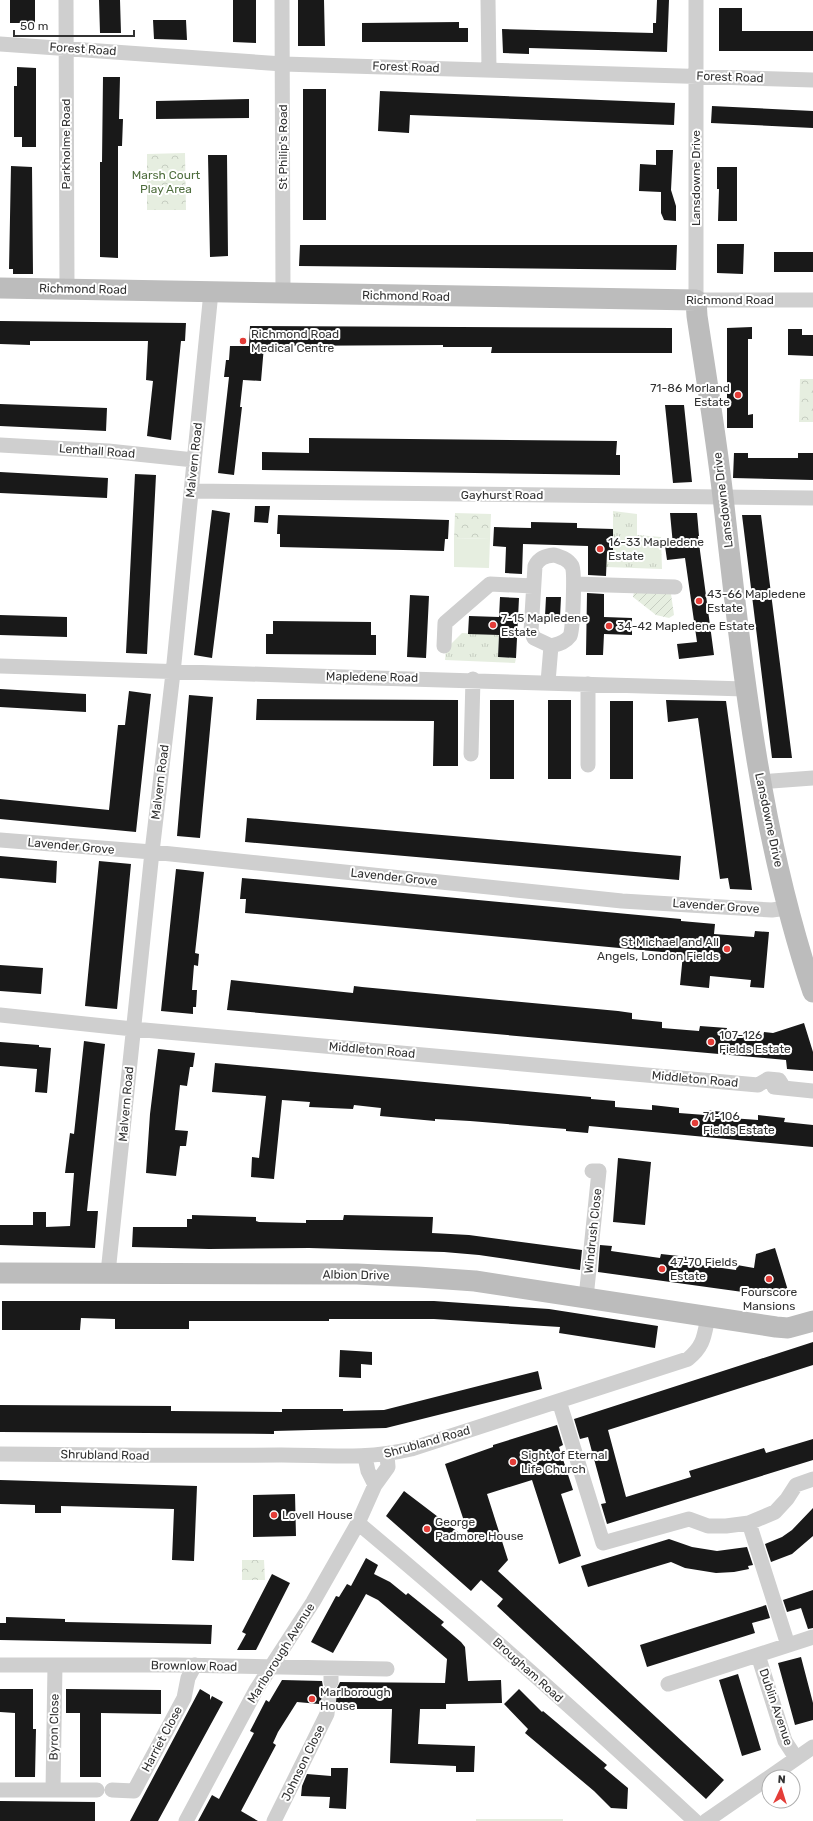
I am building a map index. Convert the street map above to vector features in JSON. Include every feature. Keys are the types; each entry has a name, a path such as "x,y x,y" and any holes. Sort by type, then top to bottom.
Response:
{"street":[{"name":"Parkholme Road","path":"66,0 67,289"},
{"name":"St Philip's Road","path":"282,0 283,294"},
{"path":"488,0 489,69"},
{"name":"Lansdowne Drive","path":"696,0 697,316 723,496 745,689 760,782 787,908 813,992"},
{"name":"Forest Road","path":"0,44 283,64 489,69 813,80"},
{"name":"Richmond Road","path":"0,288 283,294 696,300 813,300"},
{"name":"Malvern Road","path":"108,1273 152,852 173,673 211,292"},
{"name":"Lenthall Road","path":"0,445 108,451 194,460"},
{"name":"Gayhurst Road","path":"191,491 813,498"},
{"path":"554,555 562,557 572,566 574,573 574,584 571,633 565,641 551,646 534,638 531,631 533,586 534,572 538,561 547,556 554,555"},
{"path":"444,646 445,623 490,584 533,586"},
{"path":"574,584 675,587"},
{"path":"548,682 551,646"},
{"name":"Mapledene Road","path":"0,666 173,673 548,682 745,689"},
{"path":"471,754 473,680"},
{"path":"588,684 588,765"},
{"path":"760,782 813,778"},
{"name":"Lavender Grove","path":"0,840 152,852 622,901 772,910 787,908"},
{"name":"Middleton Road","path":"0,1015 133,1029 744,1084 752,1093 762,1094 773,1087 813,1091"},
{"name":"Windrush Close","path":"586,1298 599,1171 592,1171"},
{"name":"Albion Drive","path":"0,1273 357,1274 418,1277 475,1281 708,1317"},
{"path":"708,1317 788,1328 813,1321"},
{"name":"Shrubland Road","path":"0,1454 365,1457 387,1455 411,1449 688,1359 698,1351 704,1340 708,1317"},
{"path":"559,1401 603,1543 689,1519 708,1526 726,1526 749,1522 775,1512 796,1484 813,1480"},
{"name":"Marlborough Avenue","path":"186,1821 256,1690 313,1602 358,1522 375,1485 388,1467 387,1455"},
{"path":"365,1457 368,1471 375,1485"},
{"name":"Brougham Road","path":"358,1522 522,1663 695,1821"},
{"path":"749,1522 788,1645"},
{"name":"Dublin Avenue","path":"668,1684 813,1637"},
{"name":"Dublin Avenue","path":"758,1654 785,1741 796,1758"},
{"name":"Brownlow Road","path":"0,1665 195,1665 272,1667 331,1675 387,1668"},
{"name":"Byron Close","path":"53,1790 55,1665"},
{"name":"Harriet Close","path":"0,1790 134,1791 184,1698 188,1678 195,1665"},
{"name":"Johnson Close","path":"274,1821 327,1714 328,1705"},
{"path":"706,1821 813,1747"}],"green space":[{"name":"Marsh Court Play Area","path":"185,153 186,210 147,210 147,154"},
{"path":"800,379 813,379 813,422 799,422"},
{"path":"613,511 637,514 637,535 661,537 662,569 606,567 607,552 613,552"},
{"path":"455,513 491,514 490,539 454,538"},
{"path":"454,538 490,539 489,568 454,567"},
{"path":"634,592 671,594 674,615 669,618 656,615 633,597"},
{"path":"462,633 499,635 498,657 516,658 515,663 445,660 446,649"},
{"path":"242,1560 264,1560 265,1580 242,1580"},
{"path":"476,1819 563,1819 563,1821 476,1821"}],"building":[{"path":"10,0 35,0 35,23 10,23"},
{"path":"99,0 120,0 121,33 100,33"},
{"path":"233,0 256,0 256,43 233,42"},
{"path":"298,0 324,0 325,46 298,46"},
{"path":"657,0 669,0 667,52 529,48 529,54 503,53 502,29 653,33 653,23 656,23"},
{"path":"719,8 742,8 742,31 813,31 813,51 719,51"},
{"path":"153,20 186,20 187,40 154,39"},
{"path":"459,22 459,28 468,28 468,42 362,42 362,23"},
{"path":"17,67 36,68 36,147 22,147 22,137 14,137 14,86 17,86"},
{"path":"103,77 120,77 119,119 123,119 122,146 118,146 118,258 100,257 100,162 102,162"},
{"path":"303,89 326,89 326,220 303,220"},
{"path":"380,91 675,103 674,125 410,115 409,133 378,131"},
{"path":"249,99 249,118 156,119 156,101"},
{"path":"712,106 813,111 813,128 711,123"},
{"path":"656,150 673,150 671,190 676,206 676,221 664,220 661,213 661,192 639,191 640,164 656,165"},
{"path":"208,155 227,155 228,256 210,257"},
{"path":"11,166 32,167 33,274 13,274 13,269 9,269"},
{"path":"717,167 737,167 737,221 718,221 719,189 717,189"},
{"path":"717,244 744,244 743,274 717,273"},
{"path":"300,245 677,245 676,270 299,266"},
{"path":"774,252 813,252 813,272 774,272"},
{"path":"0,321 186,323 185,341 181,341 171,440 147,436 153,381 146,380 148,341 30,341 30,345 0,344"},
{"path":"250,326 672,328 672,353 491,353 492,347 443,347 443,345 264,346 261,381 243,380 240,407 242,407 234,475 218,473 229,377 224,377 226,360 229,360 230,346 249,346"},
{"name":"71-86 Morland Estate","path":"752,327 752,339 748,339 748,415 753,414 753,428 727,428 727,328"},
{"path":"788,329 802,329 802,335 813,335 813,356 788,355"},
{"path":"0,404 107,408 106,431 0,426"},
{"path":"665,405 684,405 692,482 673,483"},
{"path":"309,438 617,441 616,455 620,455 620,475 262,470 262,452 309,453"},
{"path":"734,453 748,453 748,458 798,458 798,453 813,453 813,480 733,478"},
{"path":"0,472 108,478 107,498 0,493"},
{"path":"135,474 156,475 147,654 126,653"},
{"path":"255,506 270,506 268,523 254,522"},
{"path":"212,510 230,513 212,658 194,655"},
{"name":"43-66 Mapledene Estate","path":"670,513 697,513 698,536 714,655 679,659 677,644 697,642 685,558 667,560 665,546 673,545"},
{"path":"278,515 449,520 448,539 445,539 444,551 280,547 280,534 277,534"},
{"path":"742,515 761,515 792,758 772,758"},
{"name":"16-33 Mapledene Estate","path":"531,522 577,523 577,528 613,529 613,552 607,552 606,576 588,575 588,546 523,544 522,574 505,573 506,547 493,546 494,527 531,528"},
{"name":"34-42 Mapledene Estate","path":"587,593 604,594 604,617 632,618 632,635 604,634 603,655 586,655"},
{"path":"410,595 429,596 426,658 407,657"},
{"name":"7-15 Mapledene Estate","path":"500,597 519,598 516,658 498,657 499,635 468,634 469,616 499,617"},
{"path":"546,597 561,597 560,617 545,616"},
{"path":"0,615 67,617 67,637 0,635"},
{"path":"273,621 371,622 371,635 376,635 376,655 266,654 266,634 273,634"},
{"path":"0,689 86,694 86,712 0,707"},
{"path":"129,691 151,694 136,832 0,819 0,799 109,810 118,725 125,725"},
{"path":"189,695 213,697 200,838 177,836"},
{"path":"257,699 458,700 458,766 433,766 434,721 256,720"},
{"path":"490,700 514,700 514,779 490,779"},
{"path":"548,700 571,700 571,779 548,779"},
{"path":"666,700 726,701 752,890 730,889 728,878 720,879 698,718 668,722"},
{"path":"610,701 633,701 633,779 610,779"},
{"path":"247,818 681,856 679,880 245,842"},
{"path":"0,856 57,861 56,883 0,878"},
{"path":"99,861 131,864 117,1009 85,1006"},
{"path":"176,869 204,872 195,953 199,954 198,966 194,965 192,990 197,990 196,1007 193,1007 193,1014 161,1011"},
{"path":"242,878 681,919 681,921 715,924 714,934 754,937 755,931 769,932 764,988 750,987 751,980 710,976 709,988 680,985 683,954 245,913 246,899 240,899"},
{"path":"0,965 43,968 41,994 0,991"},
{"path":"231,980 353,993 354,986 618,1011 632,1013 632,1019 662,1022 662,1028 699,1031 700,1026 727,1028 726,1034 763,1037 764,1032 773,1033 804,1023 813,1052 813,1071 787,1069 786,1060 227,1010"},
{"path":"84,1041 105,1044 87,1211 98,1211 95,1248 0,1245 0,1225 33,1225 33,1212 46,1212 46,1227 70,1226 74,1173 65,1173 70,1133 74,1134"},
{"path":"0,1042 39,1045 39,1047 51,1048 47,1093 35,1092 37,1069 0,1066"},
{"path":"158,1049 195,1053 193,1067 190,1067 187,1086 180,1085 175,1130 188,1131 186,1146 180,1146 176,1176 146,1173 150,1114"},
{"path":"215,1063 591,1097 591,1099 615,1101 615,1107 652,1110 652,1105 679,1108 679,1113 705,1115 706,1110 731,1113 731,1118 758,1120 758,1115 785,1118 784,1122 813,1125 813,1147 589,1126 588,1133 566,1131 566,1129 470,1121 435,1119 435,1121 380,1116 381,1108 354,1105 353,1109 309,1107 310,1102 282,1100 274,1179 251,1177 252,1157 259,1158 266,1096 212,1092"},
{"path":"618,1158 651,1162 645,1225 613,1222"},
{"path":"192,1215 256,1217 256,1221 259,1222 306,1223 306,1220 343,1220 344,1215 433,1217 432,1233 469,1235 582,1250 580,1270 479,1255 444,1252 309,1248 209,1249 132,1247 133,1227 187,1227 187,1219 192,1219"},
{"name":"47-70 Fields Estate","path":"600,1245 612,1246 611,1251 660,1258 661,1254 688,1257 687,1263 736,1270 737,1265 754,1268 756,1254 775,1248 790,1297 598,1272"},
{"path":"2,1301 434,1301 549,1309 658,1326 655,1348 559,1333 560,1327 434,1319 189,1321 189,1329 115,1329 115,1319 81,1318 80,1330 2,1330"},
{"path":"813,1342 813,1365 608,1430 626,1497 691,1477 689,1471 764,1448 766,1453 813,1439 813,1460 607,1524 601,1504 606,1503 588,1437 580,1439 574,1419"},
{"path":"340,1350 372,1352 372,1365 361,1364 361,1378 339,1377"},
{"path":"538,1371 542,1389 386,1428 274,1431 274,1434 0,1432 0,1405 171,1406 171,1411 282,1412 282,1409 343,1409 343,1411 384,1410"},
{"path":"557,1425 563,1445 559,1447 573,1490 561,1494 581,1556 559,1564 532,1480 487,1494 508,1560 498,1571 724,1780 706,1799 497,1606 503,1599 481,1580 471,1591 386,1516 404,1491 471,1542 445,1464 493,1447 493,1445"},
{"path":"0,1480 197,1486 194,1561 172,1560 174,1509 61,1506 61,1513 35,1513 35,1505 0,1504"},
{"name":"Lovell House","path":"295,1494 296,1536 253,1537 253,1495"},
{"path":"813,1508 813,1536 792,1554 771,1562 765,1544 782,1537 792,1530"},
{"path":"669,1539 692,1547 717,1551 747,1547 753,1565 748,1566 749,1569 716,1573 685,1568 671,1562 588,1587 581,1566"},
{"path":"366,1558 378,1565 374,1574 390,1582 406,1595 408,1593 444,1622 441,1625 461,1642 465,1647 468,1681 501,1680 502,1703 446,1704 446,1709 420,1709 418,1744 475,1746 474,1772 456,1772 456,1766 390,1763 392,1709 357,1709 357,1707 337,1705 333,1698 325,1697 319,1704 297,1702 278,1732 273,1743 276,1745 241,1811 258,1821 198,1821 212,1795 219,1799 254,1733 250,1731 266,1700 269,1702 282,1680 322,1681 323,1687 331,1691 336,1690 340,1682 445,1683 447,1659 378,1600 366,1594 333,1653 311,1642 336,1596 339,1597 347,1584 351,1586"},
{"path":"272,1574 290,1583 256,1650 237,1650 246,1634 242,1632"},
{"path":"813,1590 813,1628 808,1629 801,1608 787,1612 783,1600"},
{"path":"766,1605 770,1618 752,1623 755,1633 647,1667 640,1645"},
{"path":"6,1617 65,1619 65,1622 212,1625 211,1644 0,1640 0,1623 6,1623"},
{"path":"801,1657 813,1703 813,1720 795,1725 778,1663"},
{"path":"738,1674 761,1750 742,1756 719,1680"},
{"path":"0,1689 33,1689 33,1729 36,1729 35,1777 15,1777 15,1713 0,1712"},
{"path":"66,1689 161,1690 161,1714 101,1713 101,1777 80,1777 80,1713 66,1713"},
{"path":"200,1689 210,1695 210,1700 212,1696 223,1702 158,1821 130,1821"},
{"path":"519,1689 542,1712 543,1711 607,1765 604,1768 628,1788 627,1809 611,1808 594,1791 525,1733 528,1729 504,1704"},
{"path":"331,1768 348,1768 346,1809 329,1808 330,1797 301,1796 302,1786 307,1774 331,1776"},
{"path":"0,1801 95,1802 95,1821 0,1821"}],"tunnel":[{"path":"328,1705 331,1682"}],"place":[{"name":"Richmond Road Medical Centre","path":"243,341"},
{"name":"71-86 Morland Estate","path":"738,395"},
{"name":"16-33 Mapledene Estate","path":"600,549"},
{"name":"43-66 Mapledene Estate","path":"699,601"},
{"name":"7-15 Mapledene Estate","path":"493,625"},
{"name":"34-42 Mapledene Estate","path":"609,626"},
{"name":"St Michael and All Angels, London Fields","path":"727,949"},
{"name":"107-126 Fields Estate","path":"711,1042"},
{"name":"71-106 Fields Estate","path":"695,1123"},
{"name":"47-70 Fields Estate","path":"662,1269"},
{"name":"Fourscore Mansions","path":"769,1279"},
{"name":"Sight of Eternal Life Church","path":"513,1462"},
{"name":"Lovell House","path":"274,1515"},
{"name":"George Padmore House","path":"427,1529"},
{"name":"Marlborough House","path":"312,1699"}]}
